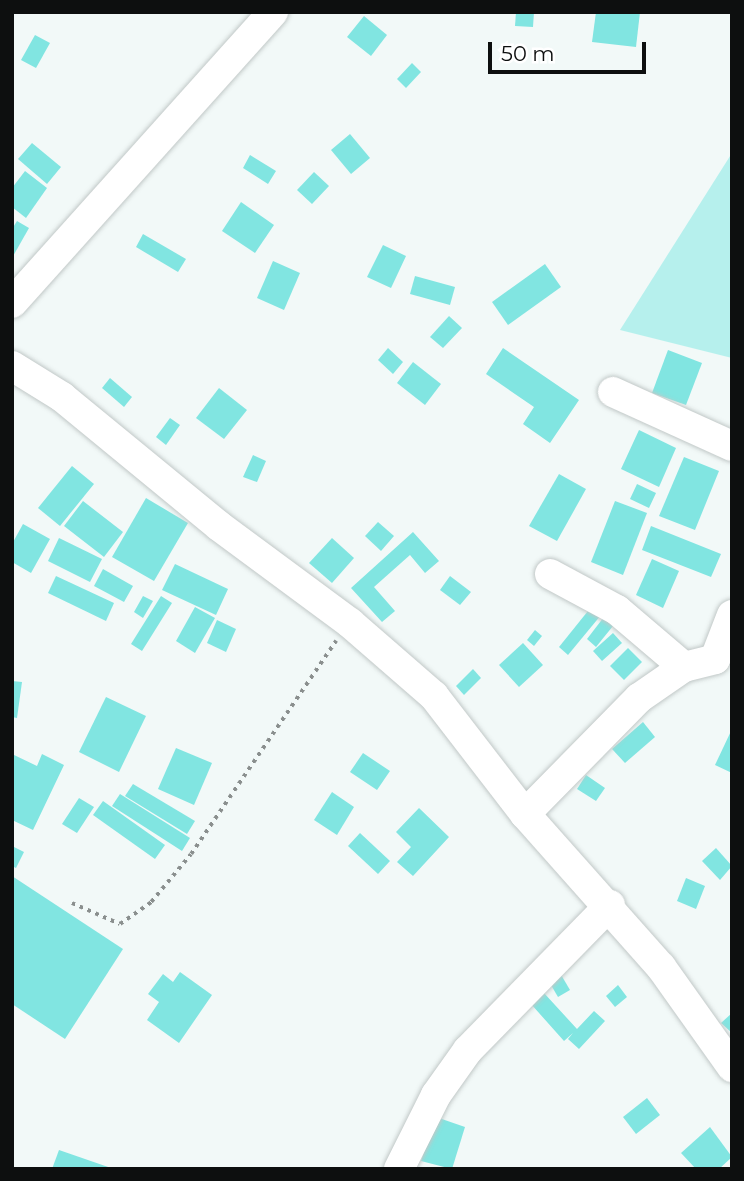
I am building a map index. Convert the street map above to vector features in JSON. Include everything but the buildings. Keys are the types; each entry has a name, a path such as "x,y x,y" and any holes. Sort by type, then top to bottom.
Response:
{"street":[{"path":"12,303 273,12"},
{"path":"12,366 62,397 219,526 350,623 433,696 525,814 610,905 732,1067"},
{"path":"613,392 732,446"},
{"path":"550,574 617,610 684,667"},
{"path":"525,814 639,698 684,667 723,664 732,615"},
{"path":"399,1169 436,1095 468,1050 610,905"}],"path":[{"path":"72,903 120,924 151,902 191,854 284,712 350,623"}],"shaded area":[{"path":"732,153 732,358 620,330"}]}
